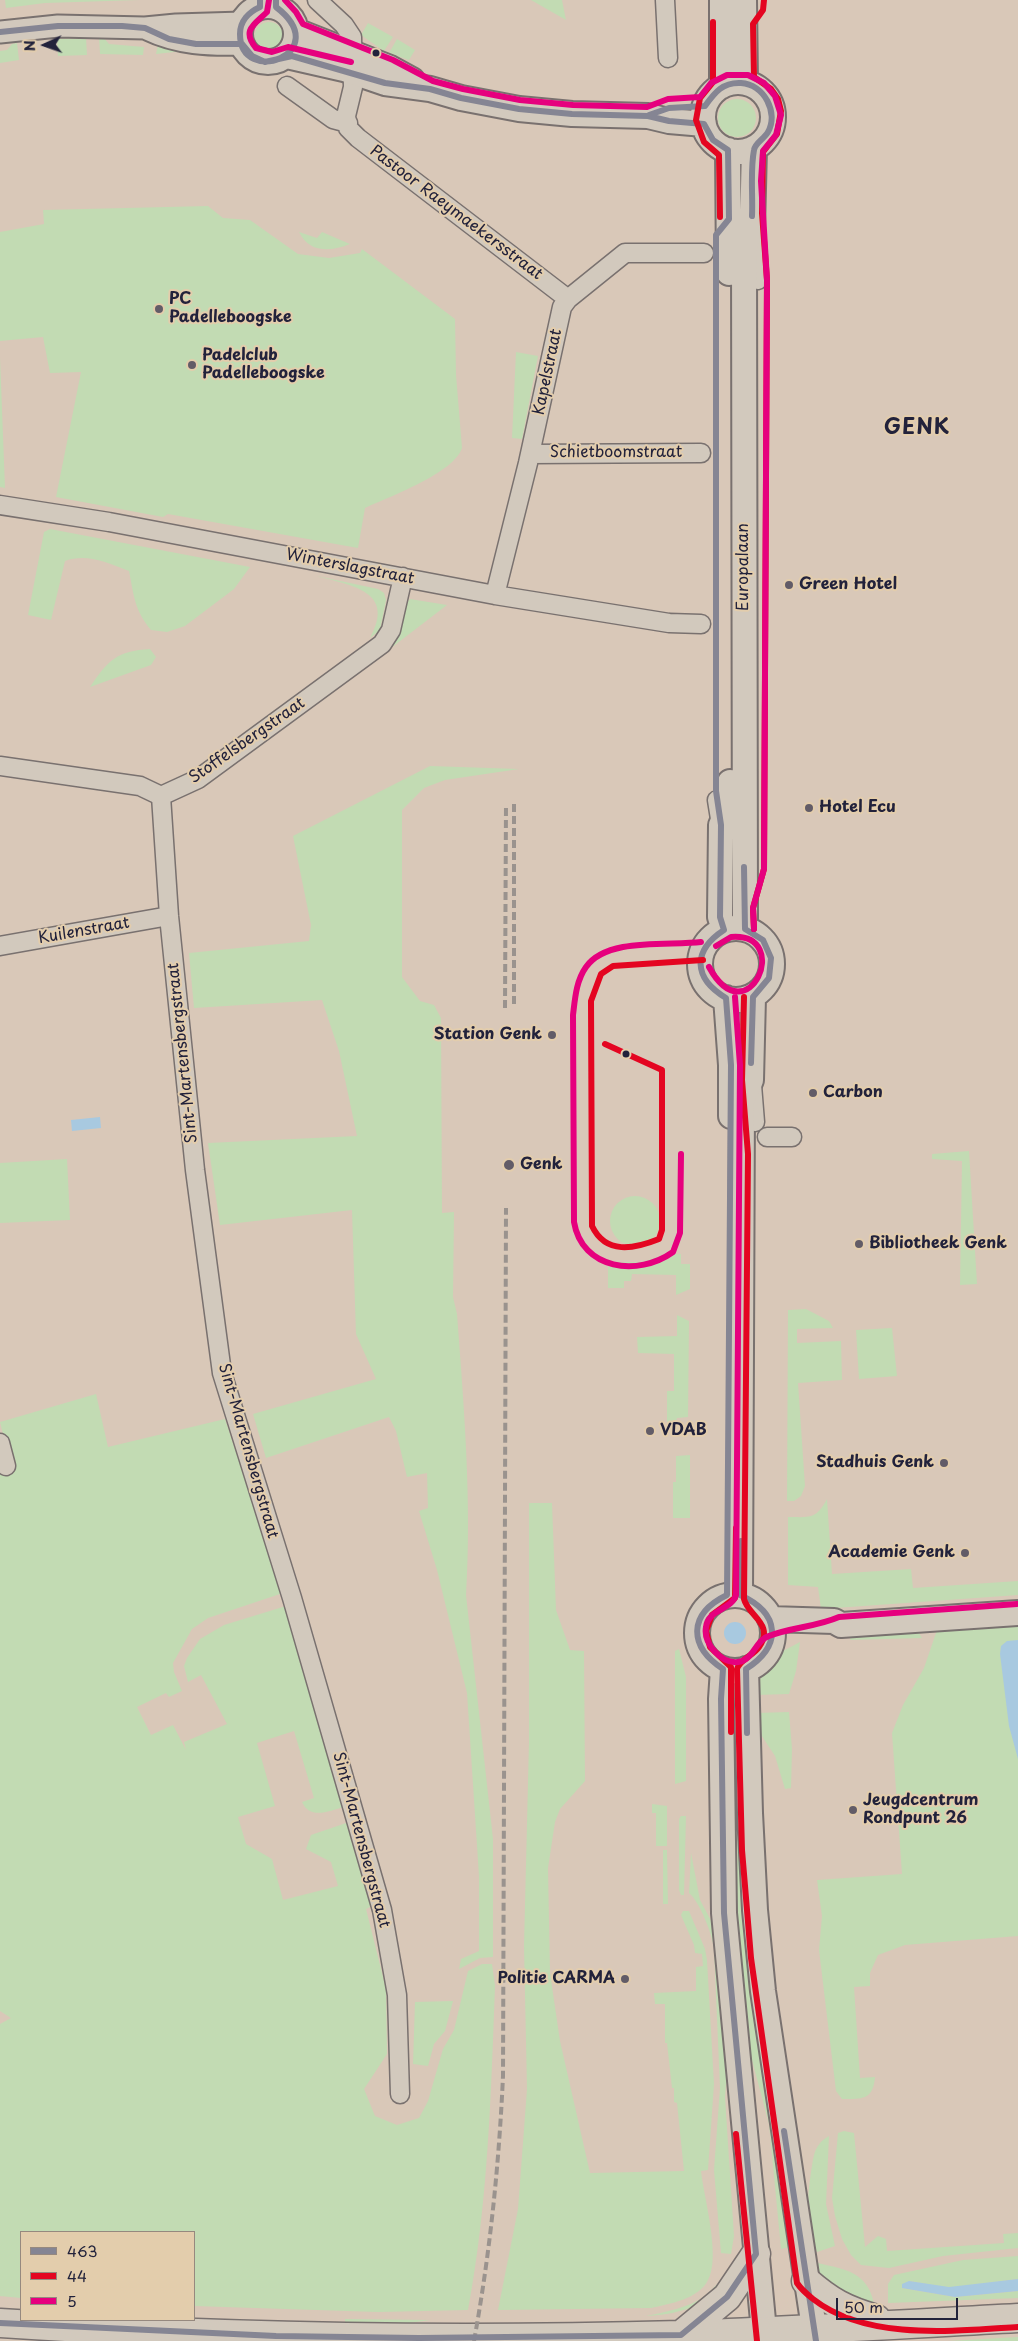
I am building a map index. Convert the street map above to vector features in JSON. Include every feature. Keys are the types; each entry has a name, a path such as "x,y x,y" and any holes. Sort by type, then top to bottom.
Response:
{"highway":[{"path":"681,2335 728,2297 756,2254"},
{"path":"806,2281 828,2300 842,2308 897,2325"},
{"path":"0,2323 285,2336 419,2338 681,2335 1018,2318"}],"main road":[{"path":"722,0 733,84"},
{"path":"733,84 744,0"},
{"path":"268,4 286,12 293,21 296,31 293,49 287,56 272,62 256,60 248,53 242,34 248,15 268,4"},
{"path":"296,31 386,83 430,89 461,98 519,109 572,114 648,116 669,108 705,115"},
{"path":"287,56 351,63"},
{"path":"733,84 756,86 765,94 773,114 770,132 765,140 754,148 737,152 728,150 712,140 705,115 709,98 733,84"},
{"name":"Europalaan","path":"728,150 722,227 730,809 721,825 720,916 738,922 744,248 752,229 754,148"},
{"path":"738,922 762,940 771,958 769,978 752,997 737,1000 726,998 708,987 701,971 700,961 704,948 714,935 738,922"},
{"path":"734,1595 742,1100 751,1080 752,997"},
{"path":"726,998 731,1065 734,1595"},
{"path":"734,1595 753,1599 763,1607 770,1618 773,1635 771,1644 766,1655 757,1664 734,1669 714,1664 700,1650 697,1632 705,1609 718,1598 734,1595"},
{"path":"770,1618 834,1621 841,1625 1018,1613"},
{"path":"771,1644 834,1631 841,1625"},
{"path":"734,1669 721,1699 724,1913 764,2331"},
{"path":"734,1669 750,1813 756,1919 774,2068 814,2328"}],"street":[{"path":"316,0 352,37 352,88 346,116 348,123"},
{"path":"666,3 668,58"},
{"path":"0,32 58,26 145,28 176,24 242,34"},
{"name":"Pastoor Raeymaekersstraat","path":"287,86 333,119 348,123 348,128 358,138 568,299"},
{"name":"Europalaan","path":"752,229 758,280"},
{"name":"Kapelstraat","path":"495,595 530,454 562,307 568,299 625,253 704,253"},
{"name":"Schietboomstraat","path":"530,454 701,452"},
{"name":"Winterslagstraat","path":"0,505 109,522 495,595 669,623 701,624"},
{"name":"Stoffelsbergstraat","path":"161,796 198,779 382,644 391,630 403,577"},
{"path":"0,766 140,786 161,796"},
{"name":"Sint-Martensbergstraat","path":"161,796 169,916 195,1170 222,1373 292,1598 382,1910 397,1995 400,2094"},
{"name":"Europalaan","path":"717,800 721,825"},
{"path":"738,922 755,869 756,812"},
{"name":"Kuilenstraat","path":"0,946 169,916"},
{"path":"751,1080 755,1122"},
{"path":"767,1137 792,1137"},
{"path":"0,1443 6,1466"}],"green space":[{"path":"5,0 139,0 45,3 6,8"},
{"path":"531,0 562,0 566,20"},
{"path":"269,22 279,26 283,36 279,46 269,50 259,46 255,36 259,26"},
{"path":"368,23 393,37 384,51 361,35"},
{"path":"99,37 103,37 109,44 144,47 143,55 100,54"},
{"path":"86,38 87,55 58,56 57,39"},
{"path":"397,39 415,50 409,60 389,53"},
{"path":"17,43 19,60 0,63 0,51 7,50 12,44"},
{"path":"158,45 192,50 156,54"},
{"path":"737,99 744,100 750,105 755,111 755,125 750,131 744,136 737,137 730,136 724,131 719,125 718,118 719,111 724,105 730,100"},
{"path":"208,206 223,218 250,220 298,254 329,258 360,253 362,249 455,319 456,375 462,448 457,457 434,475 365,508 358,548 168,514 163,517 56,497 81,372 50,373 43,337 0,341 0,232 44,224 43,210"},
{"path":"299,232 317,238 322,232 350,244 342,247 321,249 308,244"},
{"path":"516,352 538,356 522,439 512,438"},
{"path":"0,357 5,488 0,487"},
{"path":"50,529 250,567 234,589 185,626 167,632 151,630 145,622 136,602 129,571 97,560 81,558 65,561 51,620 28,615 44,532"},
{"path":"317,576 378,589 384,593 386,600 380,630 370,638 377,622 378,610 374,600 366,593 344,583"},
{"path":"410,599 447,605 391,648 401,625 407,602"},
{"path":"150,649 156,657 151,665 90,687 102,670 114,659 129,652"},
{"path":"430,766 519,769 445,780 424,788 402,810 402,977 420,1001 434,1005 441,1018 442,1213 454,1212 453,1297 457,1314 468,1490 466,1595 493,1839 493,1957 480,1958 459,1969 461,1959 479,1951 479,1876 467,1693 437,1570 419,1511 428,1508 427,1473 407,1477 396,1431 389,1417 266,1458 253,1414 376,1379 356,1334 352,1210 220,1225 208,1143 357,1136 339,1051 322,1000 194,1008 189,953 309,941 311,925 293,836"},
{"path":"969,1151 977,1284 960,1285 962,1161 932,1159 932,1154"},
{"path":"67,1159 70,1220 0,1223 0,1163"},
{"path":"635,1196 644,1198 655,1207 660,1221 658,1230 649,1241 635,1246 626,1244 615,1235 610,1221 612,1212 621,1201"},
{"path":"667,1254 681,1254 681,1264 690,1264 690,1289 676,1295 676,1275 632,1274 631,1281 624,1281 624,1288 608,1288 608,1265 611,1262 642,1262"},
{"path":"806,1309 829,1321 833,1328 797,1329 797,1343 841,1341 842,1380 798,1383 805,1486 801,1496 794,1501 787,1501 788,1310"},
{"path":"677,1315 689,1321 688,1417 677,1418 674,1428 667,1425 667,1391 674,1391 674,1354 638,1353 637,1337 677,1336"},
{"path":"892,1328 897,1376 859,1379 856,1330"},
{"path":"96,1394 108,1447 225,1419 283,1593 208,1618 192,1629 173,1663 174,1672 182,1691 169,1697 166,1693 137,1707 151,1735 173,1725 186,1750 184,1742 227,1724 201,1675 188,1682 184,1666 187,1658 200,1639 224,1625 286,1606 344,1807 320,1813 315,1813 305,1808 302,1802 314,1798 294,1731 257,1743 275,1806 238,1817 246,1844 272,1859 283,1900 338,1886 331,1862 306,1849 311,1835 349,1822 372,1906 366,1909 386,1989 387,2054 364,2089 375,2116 397,2125 419,2118 428,2101 443,2049 454,2030 468,1971 482,1964 492,1964 495,1986 488,2149 480,2230 468,2310 378,2312 195,2306 195,2231 20,2231 20,2298 0,2296 0,2024 11,2018 0,2011 0,1467 11,1466 0,1422"},
{"path":"690,1455 690,1518 673,1518 673,1482 676,1482 676,1456"},
{"path":"827,1499 832,1574 911,1569 913,1588 1018,1581 1018,1595 821,1609 818,1587 788,1585 788,1517 811,1516 819,1511"},
{"path":"529,1503 552,1503 556,1610 570,1650 584,1651 585,1781 560,1809 555,1822 548,1868 550,1973 560,2041 590,2173 684,2171 677,2103 674,2102 674,2088 672,2088 667,2043 665,2043 665,2004 655,2004 654,1993 696,1991 696,1967 703,1966 702,1954 695,1953 694,1945 681,1915 683,1911 689,1911 705,1949 707,1960 714,2084 708,2170 701,2171 712,2243 712,2270 708,2280 698,2292 683,2300 651,2308 498,2310 518,2209 527,2089 524,1946 529,1742"},
{"path":"1018,1621 1018,1936 905,1945 878,1955 870,1973 870,1986 854,1987 860,2078 875,2077 874,2085 866,2097 842,2099 836,2091 819,1950 822,1916 817,1880 902,1874 892,1733 903,1705 924,1668 937,1630"},
{"path":"917,1630 922,1638 850,1640 852,1634"},
{"path":"800,1642 796,1671 789,1694 755,1695 757,1683 783,1651"},
{"path":"679,1649 686,1677 686,1781 675,1784 675,1651"},
{"path":"789,1712 792,1749 791,1788 785,1789 775,1756 756,1727 755,1713"},
{"path":"731,1746 740,1746 794,2246 781,2249 769,2124 748,2045 744,2010 737,1911"},
{"path":"652,1804 667,1806 667,1846 656,1846 656,1813 652,1813"},
{"path":"681,1816 686,1816 684,1895 681,1895 679,1890 679,1819"},
{"path":"663,1850 667,1850 668,1904 663,1904"},
{"path":"691,1853 700,1900 715,1928 729,2083 726,2084 725,2097 734,2236 731,2254 721,2253 714,2170 720,2088 714,1948 705,1919 697,1903 689,1893"},
{"path":"453,2001 445,2031 434,2044 428,2066 413,2064 415,2002"},
{"path":"844,2131 854,2133 865,2247 878,2236 886,2239 887,2251 1004,2243 1003,2234 1018,2233 1018,2248 943,2256 889,2268 861,2265 851,2255 842,2239 832,2198 838,2133"},
{"path":"829,2136 826,2204 835,2246 817,2252 810,2232 808,2213 810,2182 816,2150 821,2142"},
{"path":"1018,2256 1018,2279 949,2288 909,2281 902,2288 955,2297 1018,2291 1018,2298 888,2303 888,2284 894,2275 963,2260"},
{"path":"817,2263 846,2270 861,2279 871,2293 874,2304 865,2305 818,2276"},
{"path":"722,2281 717,2290 700,2304 678,2312 646,2316 691,2304 705,2296"},
{"path":"345,2319 430,2320 396,2325 345,2328"},
{"path":"1018,2337 1018,2341 948,2341"}],"water":[{"path":"100,1117 101,1128 72,1131 71,1120"},
{"path":"735,1622 743,1625 746,1633 743,1641 735,1644 727,1641 724,1633 727,1625"},
{"path":"1018,1640 1018,1759 1009,1726 1000,1654 1001,1646 1007,1641"},
{"path":"1018,2279 1018,2291 955,2297 902,2288 902,2284 909,2281 949,2287"}],"railway":[{"path":"505,1008 506,804"},
{"path":"514,804 514,1008"},
{"path":"474,2341 493,2209 503,2076 506,1208"}],"transit line":[{"name":"463","path":"260,0 260,7 249,14 243,21 240,34 244,50 254,59 267,61 280,58 291,50 296,38 292,24 276,7 276,0"},
{"name":"5","path":"269,0 267,12 251,28 250,36 256,48 272,52 288,47 351,62"},
{"name":"5","path":"285,0 296,12 303,24 393,60 433,81 463,89 520,100 573,105 647,107 668,99 700,97 711,83 727,75 748,75 764,83 775,96 781,115 776,135 763,151 761,181 767,280 764,869 753,908 754,929"},
{"name":"44","path":"754,929 753,908 764,869 767,280 762,213 763,152 777,134 781,111 778,99 771,89 754,77 753,24 763,10 764,0"},
{"name":"44","path":"713,22 713,82 700,98 696,120 704,142 719,155 720,217"},
{"name":"463","path":"0,32 58,26 122,26 145,28 169,39 196,44 242,44"},
{"name":"463","path":"0,2323 276,2336 419,2338 681,2335 727,2297 756,2254 724,1913 721,1699 723,1669 703,1650 697,1630 699,1621 705,1611 727,1595 731,1065 726,998 707,982 702,973 701,964 702,955 706,947 724,930 720,917 721,825 716,791 716,235 729,219 728,150 713,140 704,124 669,121 648,116 572,114 519,109 461,98 430,89 385,83 292,56 265,62 252,56 242,44"},
{"name":"463","path":"649,115 669,108 705,106 712,96 729,84 741,83 749,85 763,94 772,116 768,132 754,150 752,216"},
{"name":"463","path":"744,867 745,929 763,940 771,958 769,978 753,997 751,1063"},
{"name":"5","path":"709,967 724,986 738,992 750,987 758,977 762,963 760,950 750,940 731,937 716,946"},
{"name":"5","path":"681,1154 680,1233 673,1252 659,1260 644,1265 628,1266 613,1264 600,1259 588,1250 579,1238 574,1222 573,1015 576,990 580,978 586,967 596,957 608,951 639,945 701,942"},
{"name":"44","path":"605,1044 662,1070 662,1230 659,1239 631,1247 621,1247 605,1242 592,1226 591,1001 601,974 613,966 703,960"},
{"name":"5","path":"735,997 740,1065 736,1595 730,1604 715,1613 708,1621 706,1627 707,1640 714,1651 725,1660 738,1662 748,1658 764,1638 839,1617 1017,1604"},
{"name":"44","path":"744,997 742,1080 748,1154 744,1599 764,1632 759,1647 737,1669 742,1850 751,1958 797,2283 813,2299 835,2312 859,2322 884,2327 939,2331 1018,2327"},
{"name":"44","path":"731,1732 731,1667 710,1647 706,1631 712,1615 735,1598 736,1528"},
{"name":"463","path":"741,1541 740,1595 753,1602 763,1611 769,1620 772,1630 771,1640 766,1650 758,1660 746,1669 747,1733"},
{"name":"463","path":"784,2131 816,2341"},
{"name":"44","path":"736,2134 757,2341"}],"place":[{"name":"PC Padelleboogske","path":"159,309"},
{"name":"Padelclub Padelleboogske","path":"192,365"},
{"name":"Green Hotel","path":"789,585"},
{"name":"Hotel Ecu","path":"809,808"},
{"name":"Station Genk","path":"552,1035"},
{"name":"Carbon","path":"813,1093"},
{"name":"Genk","path":"509,1165"},
{"name":"Bibliotheek Genk","path":"859,1244"},
{"name":"VDAB","path":"650,1431"},
{"name":"Stadhuis Genk","path":"944,1463"},
{"name":"Academie Genk","path":"965,1553"},
{"name":"Jeugdcentrum Rondpunt 26","path":"853,1810"},
{"name":"Politie CARMA","path":"625,1979"}],"district":[{"name":"GENK","path":"917,428"}]}
